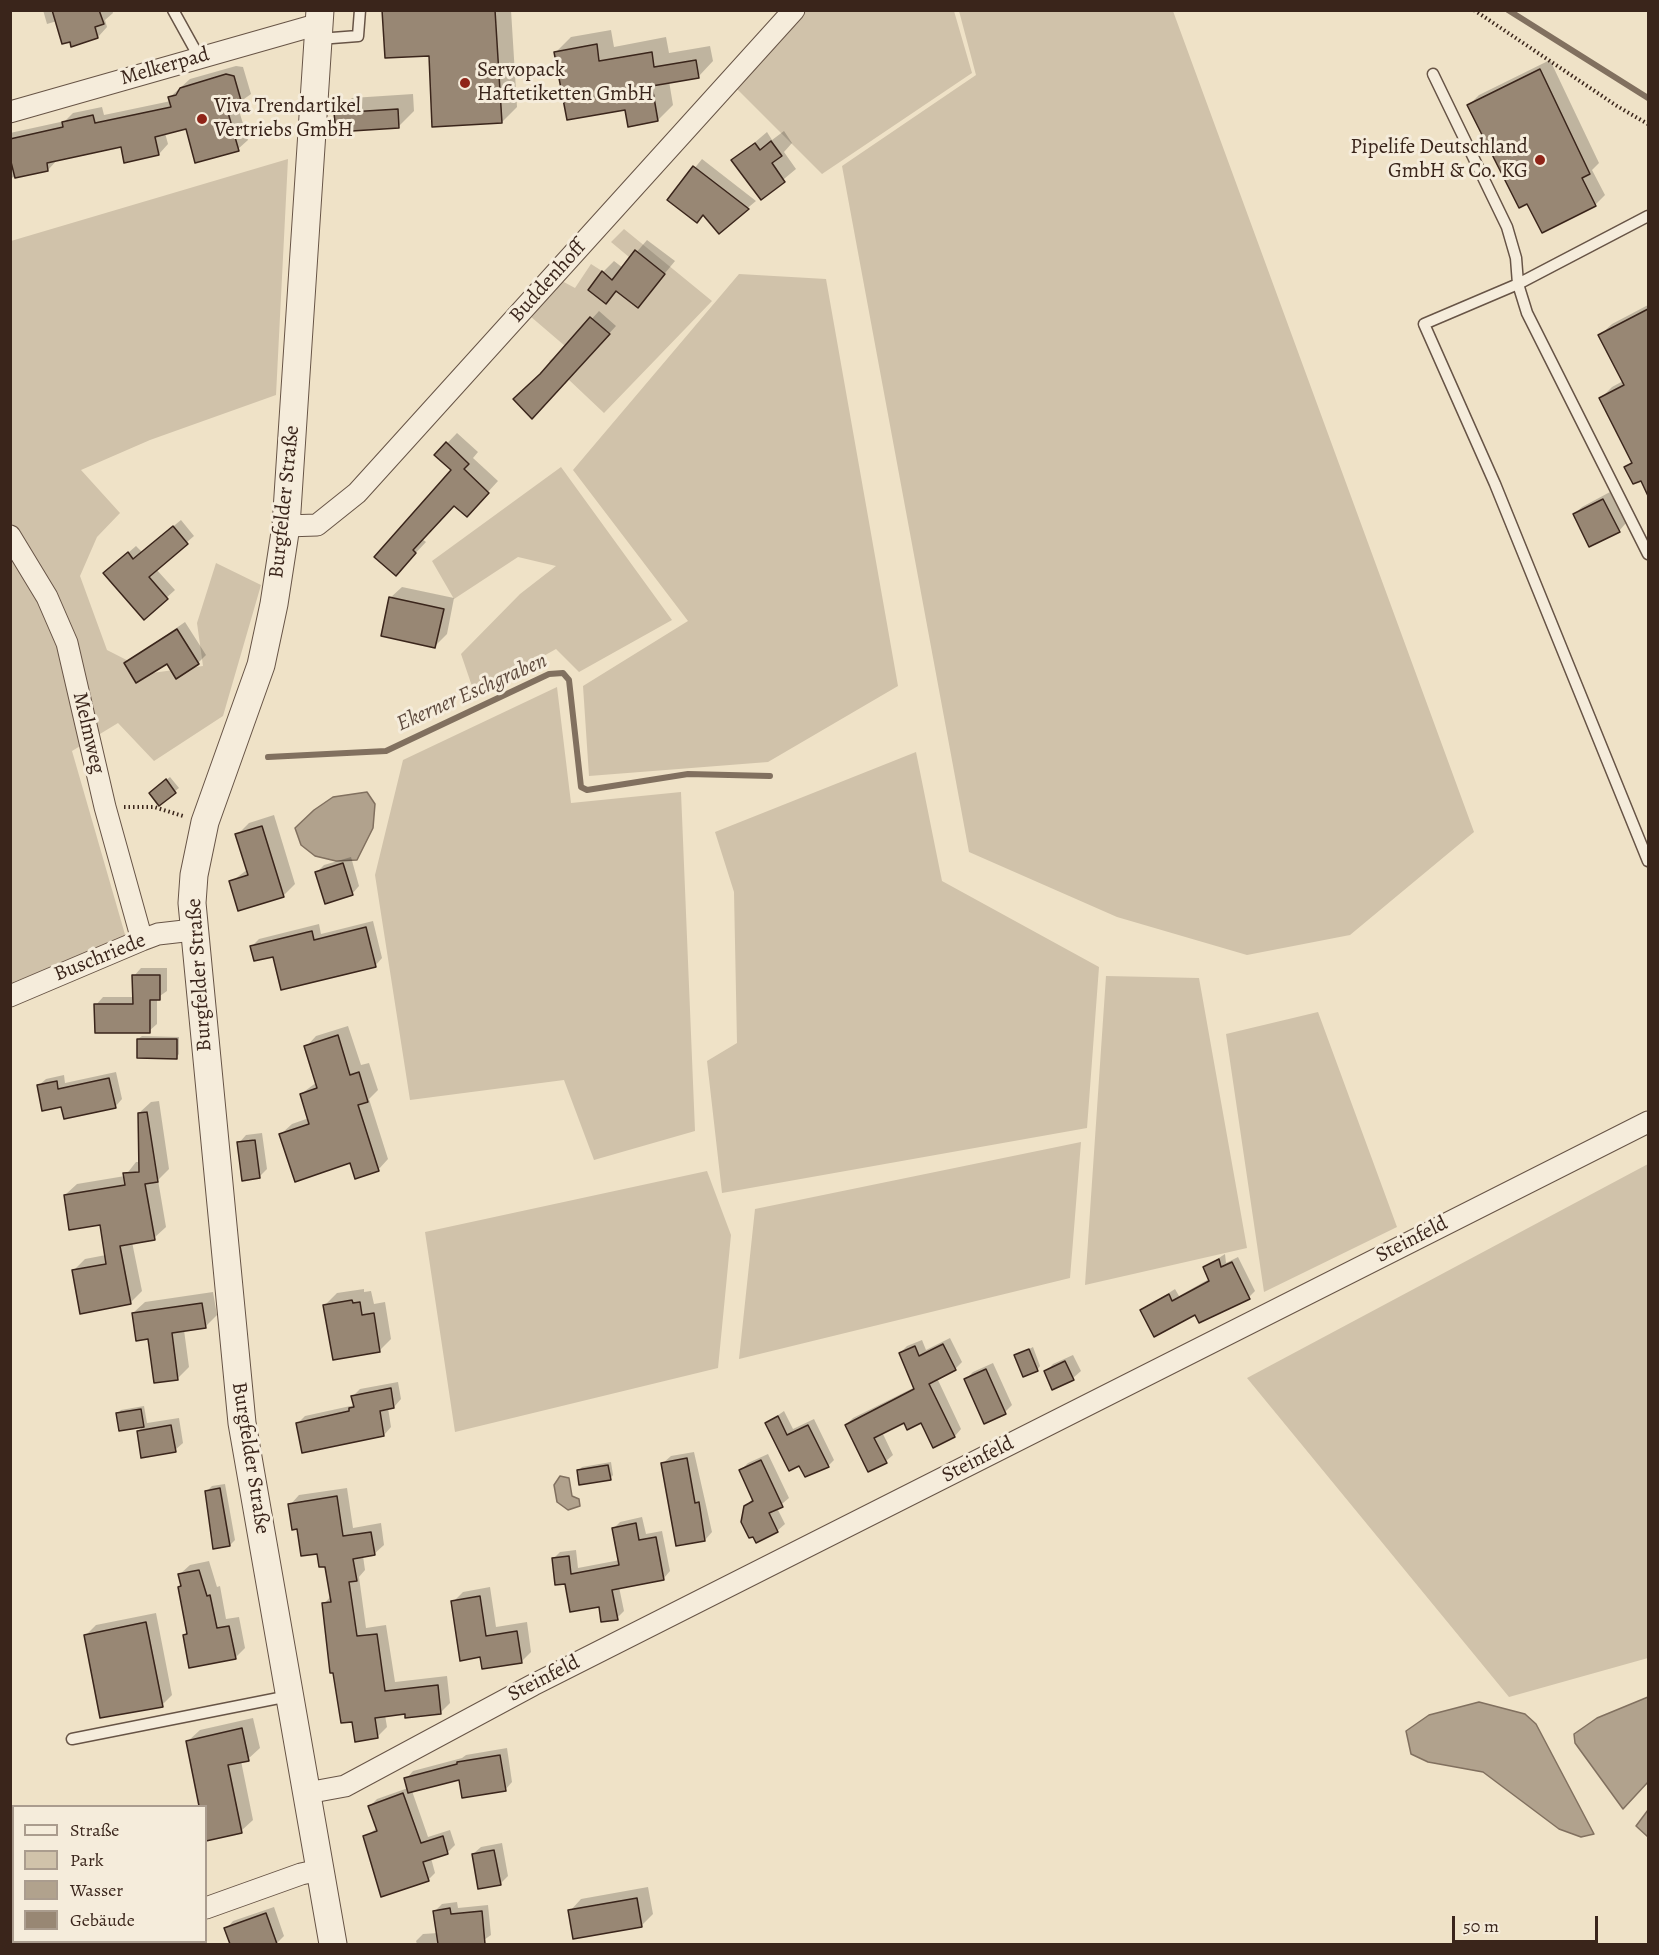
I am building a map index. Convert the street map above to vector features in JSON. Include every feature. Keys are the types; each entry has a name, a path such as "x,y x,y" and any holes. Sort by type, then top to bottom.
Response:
{"street":[{"name":"Buddenhoff","path":"286,526 318,525 357,492 794,10"},
{"name":"Melkerpad","path":"10,112 319,24"},
{"name":"Burgfelder Straße","path":"319,24 286,526 274,604 261,665 205,822 192,903 242,1423 333,1944"},
{"name":"Melmweg","path":"10,536 47,597 67,642 105,807 142,940"},
{"name":"Buschriede","path":"10,996 158,934 193,930"},
{"name":"Steinfeld","path":"307,1793 345,1786 533,1684 1648,1122"},
{"path":"207,1908 302,1874 320,1870"}],"lane":[{"path":"173,10 199,57"},
{"path":"319,24 358,36 360,10"},
{"path":"1433,74 1507,227 1516,258 1518,284 1527,313 1648,554"},
{"path":"1648,216 1518,284 1424,324 1495,484 1648,861"},
{"path":"72,1739 289,1696"}],"path":[{"path":"1474,10 1617,106 1648,124"},
{"path":"105,807 116,805 132,809 154,807 170,814 191,816"}],"green space":[{"path":"803,10 954,11 972,73 822,174 734,86"},
{"path":"959,11 1173,11 1474,832 1350,935 1247,955 1117,917 969,852 842,166 976,75"},
{"path":"288,159 276,395 150,440 81,470 120,513 97,537 80,576 107,650 152,673 203,666 197,623 216,563 261,585 223,716 154,761 118,723 72,751 126,938 11,983 11,241"},
{"path":"624,229 712,301 604,413 549,361 556,356 575,373 610,334 590,317 565,346 530,316 560,280 575,288 591,264 602,271 588,290 606,304 616,291 638,308 664,274 629,257 611,242"},
{"path":"739,274 826,279 898,686 768,762 589,776 583,686 688,621 573,470"},
{"path":"561,467 672,620 579,672 556,649 475,695 461,654 520,594 556,566 518,557 454,599 432,561"},
{"path":"557,687 571,803 681,792 695,1131 594,1160 564,1080 410,1100 375,875 403,760"},
{"path":"916,752 942,881 1099,967 1087,1128 722,1193 707,1061 737,1043 734,892 715,832"},
{"path":"1106,976 1199,978 1247,1248 1085,1285"},
{"path":"1318,1012 1397,1227 1264,1292 1226,1034"},
{"path":"1081,1142 1070,1278 739,1359 755,1209"},
{"path":"1648,1164 1648,1658 1509,1697 1247,1378"},
{"path":"707,1171 731,1235 718,1368 455,1432 425,1232"}],"water":[{"path":"367,792 375,804 373,828 357,860 336,861 315,856 301,845 295,828 314,810 333,797"},
{"path":"560,1476 569,1478 572,1496 579,1499 580,1506 568,1510 557,1502 554,1485"},
{"path":"1648,1697 1648,1782 1623,1809 1575,1743 1574,1734 1597,1718"},
{"path":"1479,1702 1525,1714 1536,1724 1594,1834 1581,1837 1559,1829 1483,1772 1428,1762 1411,1754 1406,1731 1429,1715"},
{"path":"1648,1810 1648,1837 1636,1826"}],"building":[{"path":"52,10 99,10 104,24 95,27 98,38 71,47 70,42 62,44"},
{"name":"Servopack Haftetiketten GmbH","path":"382,10 495,10 502,123 432,127 429,56 385,58"},
{"path":"597,44 599,61 652,52 654,67 696,60 699,78 652,86 658,121 628,127 625,110 567,120 554,52"},
{"name":"Pipelife Deutschland GmbH & Co. KG","path":"1540,69 1590,174 1582,178 1596,206 1542,233 1527,204 1519,208 1467,105"},
{"path":"226,74 234,76 242,104 227,109 239,151 195,163 186,129 155,137 159,155 124,163 121,147 47,163 48,171 15,178 10,158 10,139 63,127 62,122 93,115 95,123 171,107 168,97 176,95 180,88"},
{"path":"398,109 399,128 336,132 334,113"},
{"path":"771,141 782,156 772,163 785,182 761,200 731,160 755,143 760,150"},
{"path":"693,166 749,209 719,234 703,215 697,223 667,200"},
{"path":"635,250 665,274 638,308 616,291 606,304 588,290 602,271 612,280"},
{"path":"1648,309 1648,496 1641,481 1633,484 1624,467 1632,463 1599,398 1624,385 1598,335"},
{"path":"590,317 610,334 532,419 513,399 540,374"},
{"path":"446,442 469,464 464,469 489,493 467,517 454,506 413,550 416,553 396,576 374,557 451,470 434,455"},
{"path":"1603,499 1620,532 1589,547 1573,514"},
{"path":"173,526 188,544 149,577 168,599 144,620 103,573 128,552 133,559"},
{"path":"389,597 444,609 435,648 381,636"},
{"path":"177,629 199,664 176,679 167,664 136,683 124,663"},
{"path":"166,779 176,793 159,806 149,793"},
{"path":"262,826 284,897 238,911 229,881 248,875 235,834"},
{"path":"343,863 353,895 325,904 315,872"},
{"path":"366,927 376,967 281,990 273,957 254,961 250,946 312,931 314,940"},
{"path":"132,975 160,975 160,1000 150,1000 150,1033 95,1033 94,1004 133,1004"},
{"path":"338,1035 350,1075 359,1072 368,1102 358,1105 379,1171 355,1179 350,1163 295,1182 279,1134 309,1124 300,1094 317,1088 304,1046"},
{"path":"137,1039 177,1039 177,1059 137,1058"},
{"path":"109,1078 116,1108 64,1119 61,1107 42,1111 37,1085 57,1081 58,1089"},
{"path":"147,1112 158,1182 145,1184 155,1240 120,1246 131,1304 80,1314 72,1270 106,1264 100,1225 69,1230 64,1195 125,1185 123,1173 139,1172 138,1113"},
{"path":"255,1140 260,1178 242,1181 237,1142"},
{"path":"1219,1259 1221,1267 1232,1262 1250,1299 1199,1323 1195,1315 1154,1337 1140,1310 1169,1294 1172,1301 1209,1281 1203,1267"},
{"path":"352,1300 353,1303 360,1302 362,1315 374,1313 380,1352 333,1360 323,1305"},
{"path":"202,1303 206,1328 172,1333 178,1380 154,1383 148,1339 136,1341 132,1313"},
{"path":"943,1344 956,1370 929,1384 955,1437 933,1448 921,1423 907,1430 904,1423 874,1438 887,1463 868,1472 845,1425 914,1389 899,1353 915,1346 919,1356"},
{"path":"1029,1349 1038,1371 1023,1377 1014,1355"},
{"path":"1065,1361 1074,1380 1052,1390 1044,1371"},
{"path":"986,1369 1006,1414 984,1424 964,1379"},
{"path":"391,1388 394,1408 380,1411 384,1436 302,1453 296,1423 349,1411 349,1408 354,1407 351,1396"},
{"path":"141,1409 144,1427 119,1431 116,1413"},
{"path":"778,1416 787,1435 808,1425 829,1467 805,1477 799,1466 789,1471 765,1423"},
{"path":"171,1425 176,1452 141,1458 137,1431"},
{"path":"687,1458 695,1503 699,1502 705,1541 676,1546 661,1463"},
{"path":"761,1460 783,1507 769,1513 778,1532 756,1543 753,1537 749,1538 741,1522 744,1506 753,1501 739,1470"},
{"path":"608,1465 611,1480 579,1485 577,1470"},
{"path":"220,1488 230,1546 213,1549 205,1491"},
{"path":"337,1496 343,1536 371,1532 375,1555 353,1559 357,1581 349,1582 357,1636 377,1634 385,1691 438,1685 441,1714 405,1718 405,1714 375,1718 378,1738 355,1742 352,1722 341,1723 333,1673 330,1673 322,1603 331,1602 325,1567 319,1567 317,1554 301,1556 297,1529 292,1530 288,1504"},
{"path":"636,1523 639,1540 656,1537 664,1580 612,1590 618,1620 601,1622 599,1607 570,1612 565,1584 555,1585 552,1558 569,1556 571,1574 619,1565 612,1528"},
{"path":"199,1570 207,1596 210,1595 217,1628 229,1626 236,1659 189,1668 183,1635 187,1634 178,1587 181,1586 178,1574"},
{"path":"480,1596 486,1636 517,1631 522,1663 482,1669 480,1657 460,1661 451,1601"},
{"path":"146,1622 163,1707 100,1718 84,1635"},
{"path":"242,1728 249,1761 228,1765 242,1833 207,1841 207,1805 199,1805 186,1741"},
{"path":"500,1755 506,1791 462,1798 459,1780 408,1793 404,1778 457,1764 457,1762"},
{"path":"403,1793 421,1843 443,1836 448,1854 423,1862 429,1881 381,1897 363,1836 377,1831 368,1806"},
{"path":"494,1850 501,1885 478,1889 472,1854"},
{"path":"637,1898 642,1927 573,1939 568,1910"},
{"path":"450,1908 451,1914 482,1911 485,1944 438,1944 433,1911"},
{"path":"266,1913 277,1944 230,1944 224,1928"}],"waterway":[{"path":"1508,10 1648,98"},
{"name":"Ekerner Eschgraben","path":"268,757 386,751 549,674 563,673 569,680 581,787 587,790 688,774 770,776"}],"place":[{"name":"Servopack Haftetiketten GmbH","path":"465,83"},
{"name":"Viva Trendartikel Vertriebs GmbH","path":"202,119"},
{"name":"Pipelife Deutschland GmbH & Co. KG","path":"1540,160"}]}
